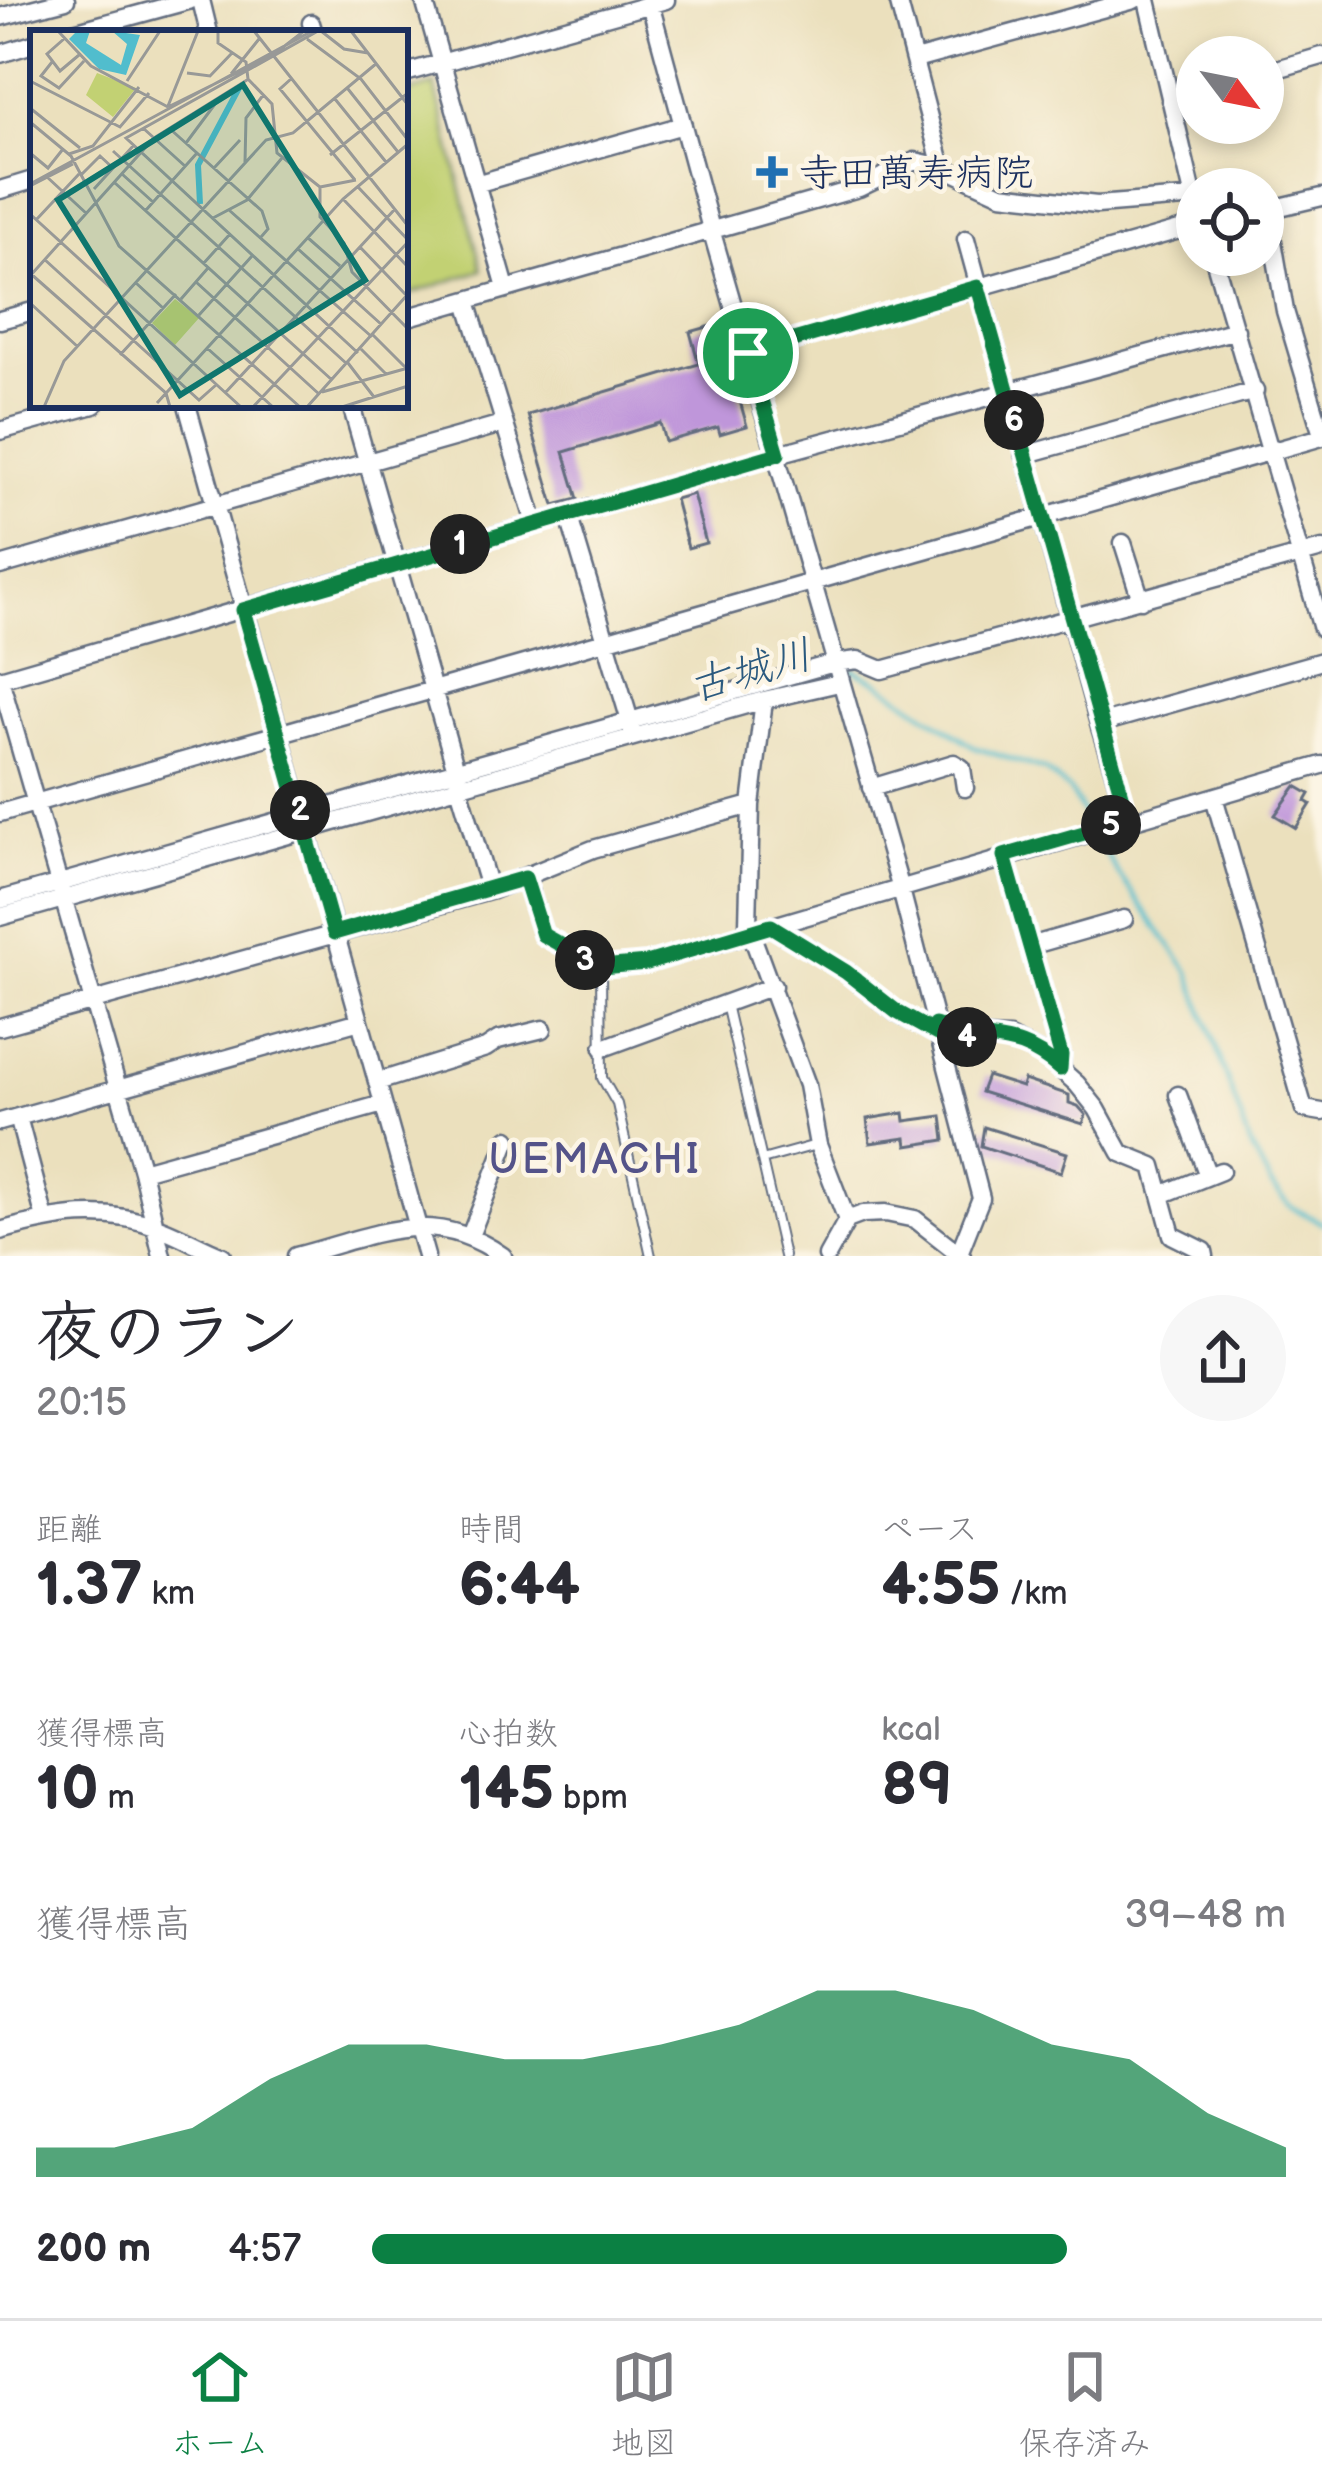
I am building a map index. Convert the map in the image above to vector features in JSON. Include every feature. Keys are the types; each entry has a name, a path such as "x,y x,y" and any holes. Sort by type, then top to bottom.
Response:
{"street":[{"path":"0,17 68,0 76,30"},
{"path":"82,30 191,0"},
{"path":"201,0 208,30"},
{"path":"424,0 506,288"},
{"path":"898,0 942,167"},
{"path":"915,60 1133,0"},
{"path":"1147,0 1187,168"},
{"path":"408,72 655,1 711,230 900,886 981,1198 960,1256 902,1214 863,1214 847,1220 826,1256"},
{"path":"0,54 30,45"},
{"path":"1284,67 1322,56"},
{"path":"1170,100 1176,98"},
{"path":"479,183 683,125"},
{"path":"408,317 859,188 915,161 942,167 1001,194 1097,205 1176,201"},
{"path":"0,190 30,181"},
{"path":"1284,208 1321,202"},
{"path":"748,353 1176,231"},
{"path":"966,239 1129,820"},
{"path":"1220,276 1322,629"},
{"path":"0,813 1322,436 1299,368 1280,276"},
{"path":"466,301 535,523"},
{"path":"0,320 30,312"},
{"path":"162,1256 0,679 778,454 1236,330"},
{"path":"1299,368 1322,363"},
{"path":"1024,455 1255,392"},
{"path":"0,431 83,408"},
{"path":"188,408 426,1256"},
{"path":"352,408 490,891"},
{"path":"0,566 502,424"},
{"path":"568,514 632,730"},
{"path":"1123,543 1141,600"},
{"path":"632,730 764,700 837,673 858,660 882,670 1322,549"},
{"path":"1099,724 1322,661"},
{"path":"0,900 61,891 837,673"},
{"path":"764,700 751,805 748,925 807,1085 818,1145 847,1220"},
{"path":"871,788 954,763 962,769 965,788"},
{"path":"525,878 543,935 601,967 647,963 1322,765"},
{"path":"1214,797 1304,1109 1322,1112"},
{"path":"0,1027 490,891 593,849 751,805"},
{"path":"1004,856 1061,1055 1060,1069"},
{"path":"0,917 61,891"},
{"path":"1030,946 1124,919"},
{"path":"771,926 846,972 897,1012 960,1036 1024,1043 1060,1069 1097,1108 1121,1153 1153,1166 1172,1235 1204,1251 1205,1256"},
{"path":"603,1048 773,986"},
{"path":"45,1219 9,1119 360,1022"},
{"path":"377,1082 543,1029"},
{"path":"1161,1195 1215,1173 1178,1096"},
{"path":"142,1172 383,1104"},
{"path":"470,1236 508,1139"},
{"path":"0,1231 45,1219 105,1213 155,1226 223,1256"},
{"path":"296,1256 418,1225 470,1236 503,1256"}],"lane":[{"path":"601,967 602,1078 617,1104 651,1256"},
{"path":"725,1003 784,1256"},
{"path":"762,1160 818,1145"}],"green space":[{"path":"435,85 482,270 408,295 408,92"}],"building":[{"path":"718,324 747,426 720,434 718,427 665,442 660,423 564,452 578,499 554,505 528,415 699,364 690,332"},
{"path":"693,494 706,543 688,548 675,499"},
{"path":"1296,786 1310,794 1306,801 1311,804 1296,828 1275,815"},
{"path":"987,1076 1022,1087 1024,1080 1069,1095 1069,1103 1086,1115 1083,1124 981,1092"},
{"path":"904,1113 905,1121 942,1116 945,1140 907,1146 906,1138 870,1143 867,1119"},
{"path":"984,1127 1067,1153 1061,1172 981,1146"}],"waterway":[{"name":"古城川","path":"843,672 855,670 976,748 1045,770 1070,791 1117,872 1190,973 1251,1147 1271,1185 1291,1207 1322,1223"},
{"name":"古城川","path":"791,686 832,674"}],"place":[{"name":"寺田萬寿病院","path":"772,172"}],"district":[{"name":"UEMACHI","path":"595,1158"}],"route":[{"path":"978,287 1129,820 1004,856 1061,1055 1060,1069 1009,1038 960,1036 935,1025 937,1034 771,926 647,963 601,967 543,935 525,878 334,933 243,610 778,454 748,353 978,287"}]}
